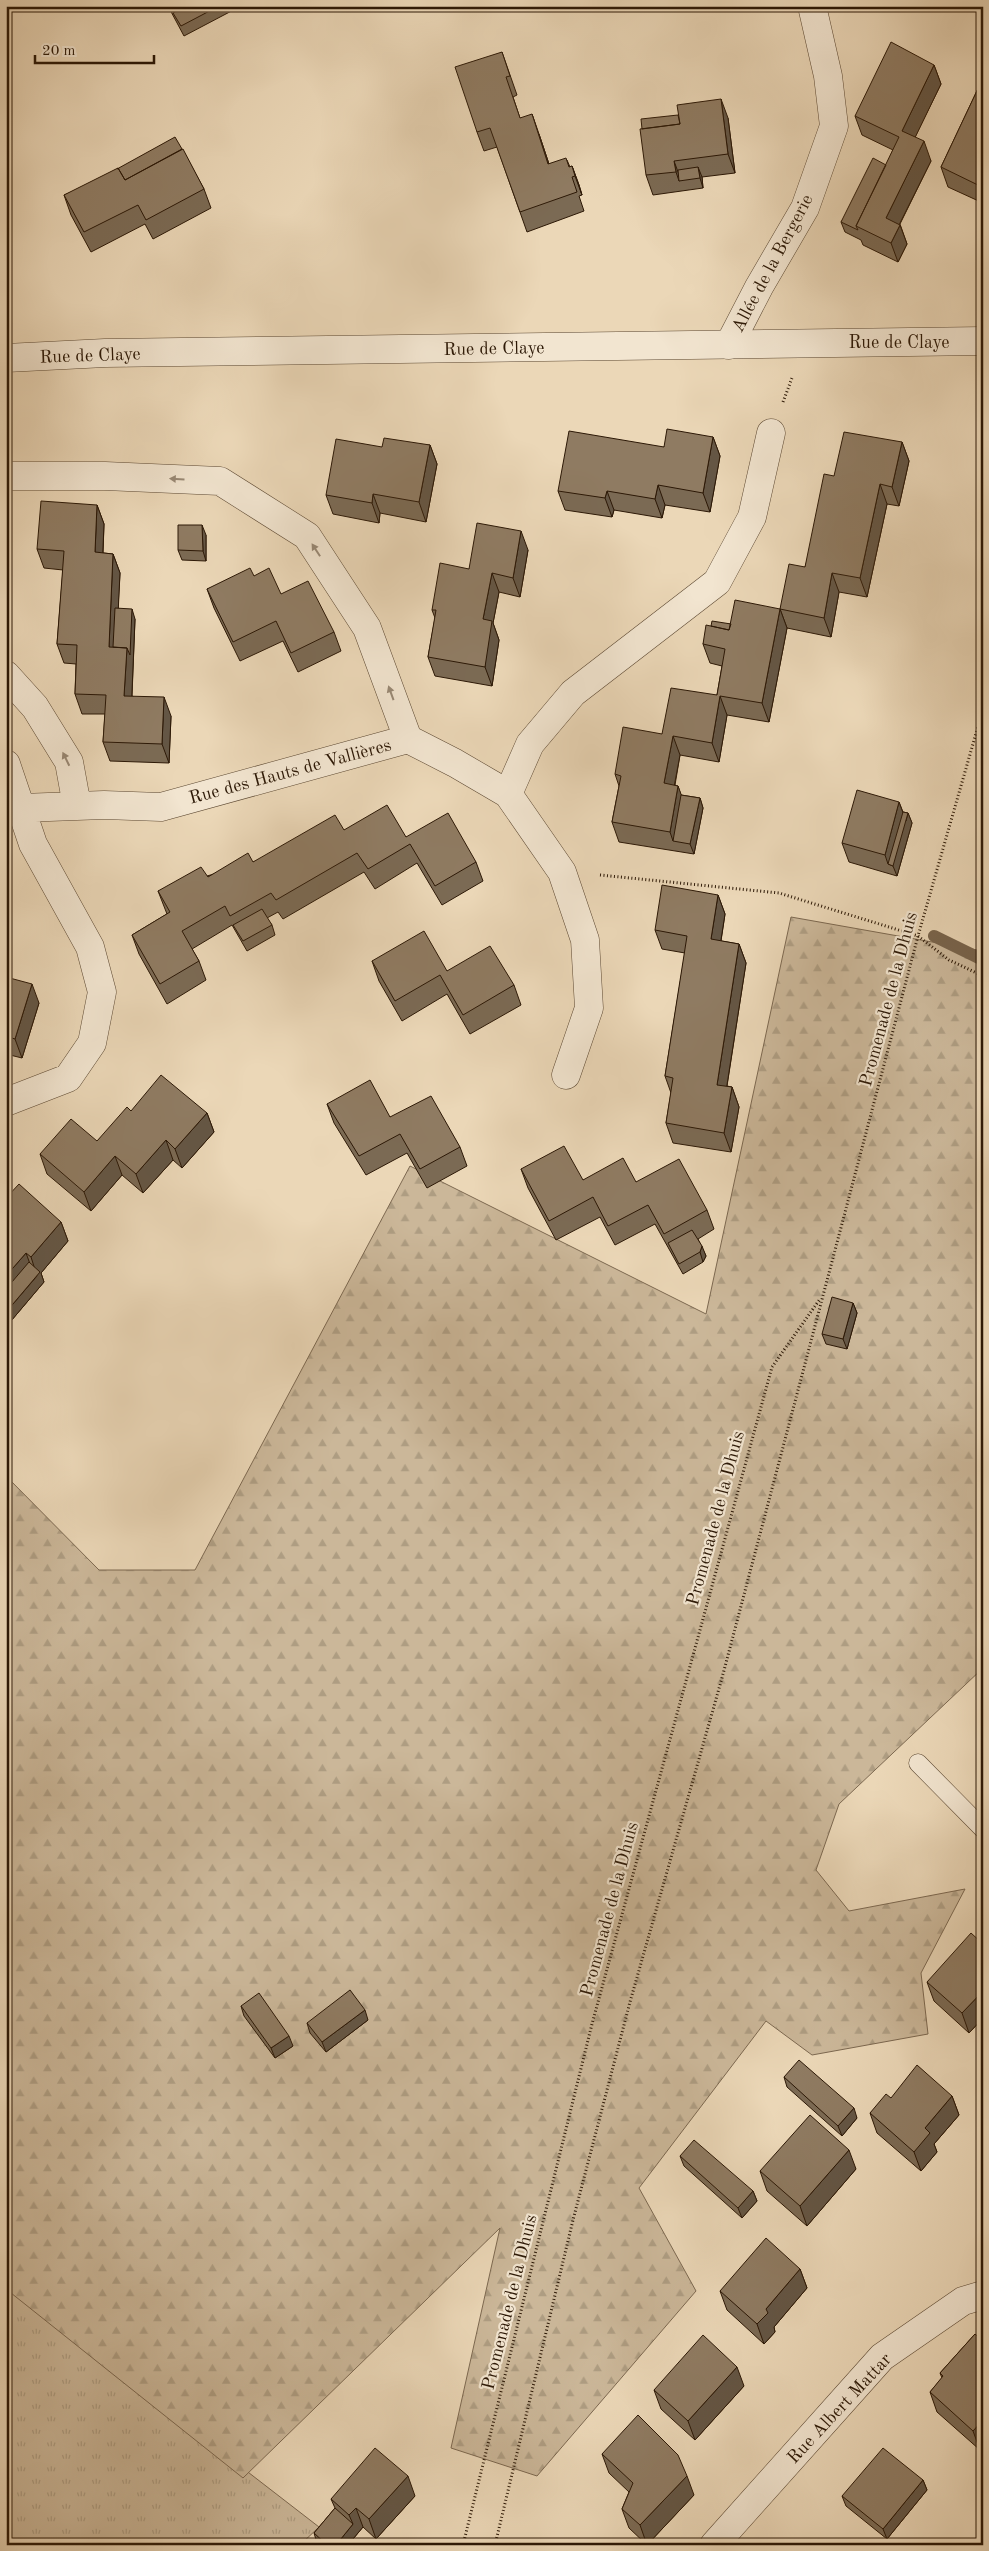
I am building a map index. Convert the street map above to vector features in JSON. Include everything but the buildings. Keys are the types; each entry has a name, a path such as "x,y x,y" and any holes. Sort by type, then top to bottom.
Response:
{"street":[{"name":"Allée de la Bergerie","path":"729,345 759,286 805,208 834,126 828,76 812,6"},
{"name":"Rue de Claye","path":"6,358 105,353 983,341"},
{"path":"508,794 530,744 573,693 717,582 752,516 771,433"},
{"name":"Rue des Hauts de Vallières","path":"6,476 105,476 220,481 307,536 367,628 408,739 161,807 77,806 21,808"},
{"path":"6,675 36,707 69,762 77,806"},
{"path":"408,739 455,763 508,794 562,872 585,940 589,1008 566,1075"},
{"path":"6,764 33,844 90,947 102,992 92,1043 68,1078 6,1102"},
{"name":"Rue Albert Mattar","path":"714,2545 882,2357 963,2302 983,2295"}],"lane":[{"path":"918,1763 983,1829"}],"path":[{"path":"771,433 806,344"},
{"name":"Promenade de la Dhuis","path":"495,2545 570,2229 630,2002 722,1678 918,936 983,709"},
{"path":"562,872 779,894 918,936 949,960 983,976"},
{"name":"Promenade de la Dhuis","path":"463,2545 592,2024 772,1367 822,1296"}],"green space":[{"path":"791,917 983,951 983,1668 839,1804 816,1870 849,1911 965,1889 921,1973 928,2034 812,2055 766,2021 639,2188 696,2291 537,2476 451,2448 500,2228 243,2478 6,2289 6,1476 99,1570 195,1570 410,1166 706,1314"},
{"path":"6,2285 319,2527 300,2545 6,2545"}],"waterway":[{"path":"934,936 983,960"}]}
